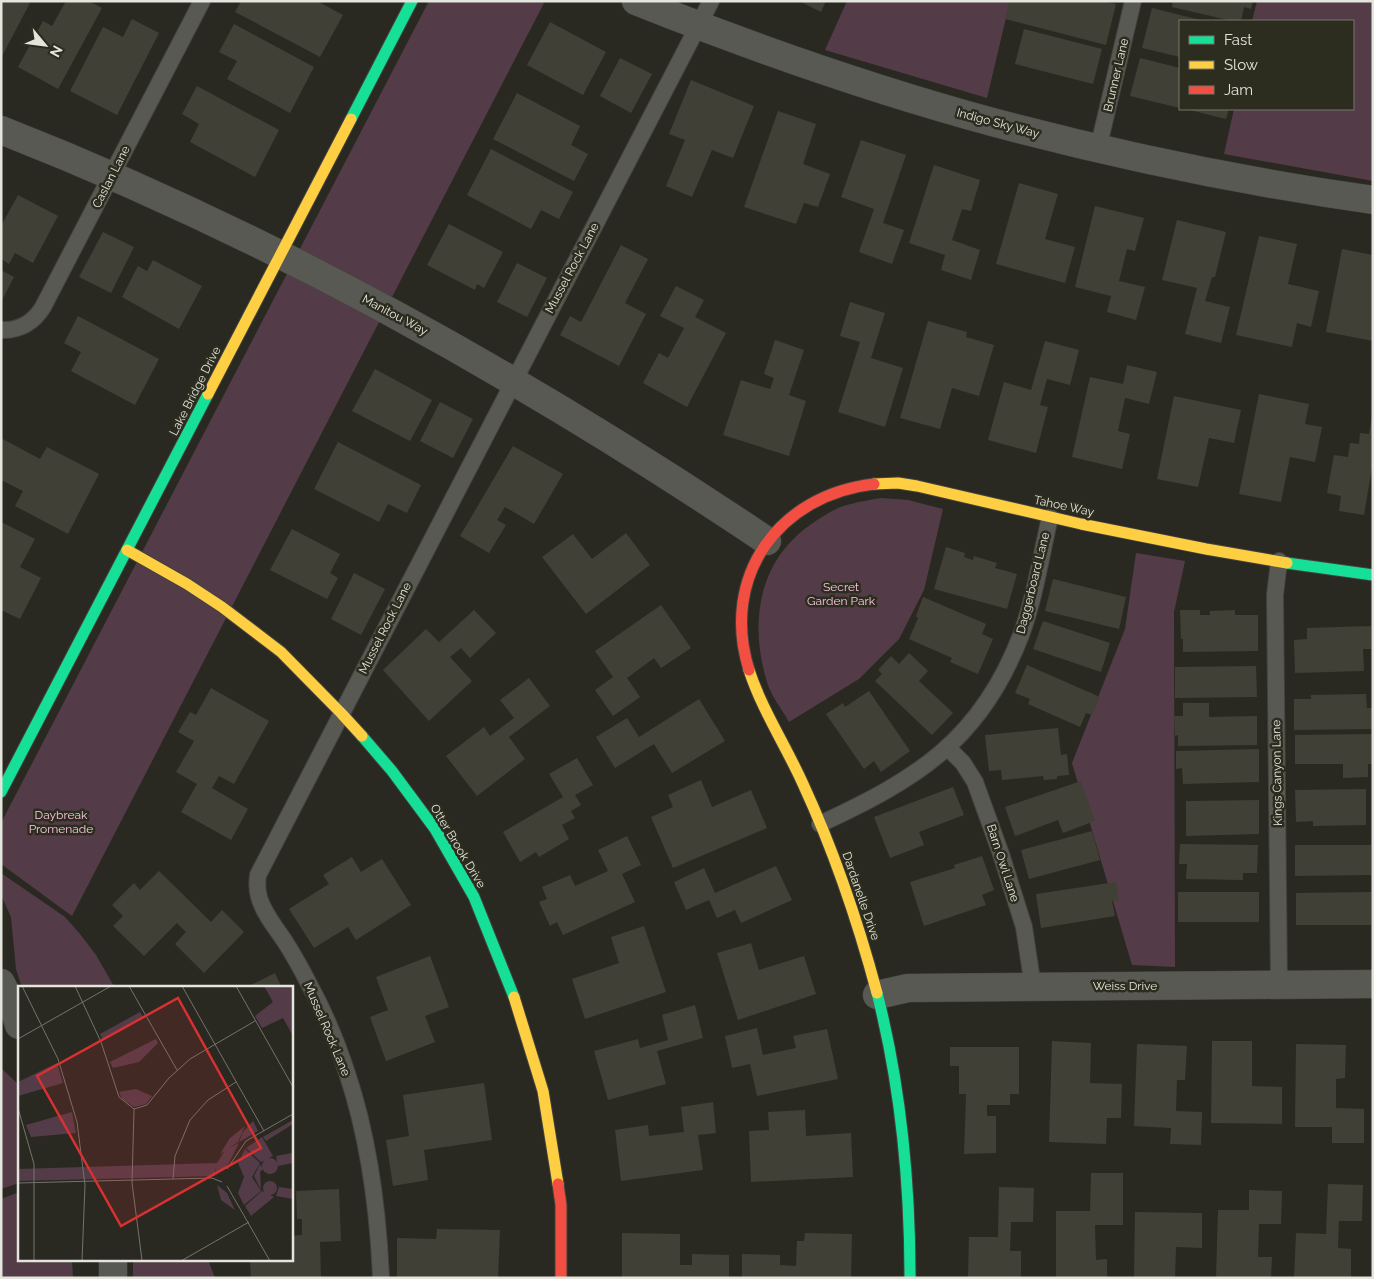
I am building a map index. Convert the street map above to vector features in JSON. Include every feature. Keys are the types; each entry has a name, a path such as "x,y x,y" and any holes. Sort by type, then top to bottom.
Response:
{"street":[{"name":"Lake Bridge Drive","path":"1,792 412,1"},
{"name":"Indigo Sky Way","path":"636,1 698,26 795,61 995,123 1098,149 1211,173 1306,191 1373,200"},
{"name":"Manitou Way","path":"1,130 112,176 281,255 446,342 514,380 660,470 767,541"},
{"name":"Tahoe Way","path":"767,541 781,525 819,499 863,485 909,484 1050,517 1200,548 1279,562 1373,575"},
{"name":"Dardanelle Drive","path":"767,541 749,580 744,602 742,625 744,648 757,692 793,760 820,824 852,909 877,995 892,1065 902,1129 908,1191 910,1278"},
{"name":"Otter Brook Drive","path":"127,550 180,579 222,607 281,652 341,713 392,771 435,829 474,897 511,986 544,1091 561,1205 561,1278"},
{"path":"1,983 18,1021"},
{"name":"Weiss Drive","path":"877,995 908,988 1373,984"},
{"path":"1,1033 18,1035"},
{"path":"113,1262 113,1278"}],"lane":[{"name":"Mussel Rock Lane","path":"381,1278 378,1225 372,1174 362,1123 347,1073 311,988 263,908 257,886 258,875 262,864 711,1"},
{"name":"Brunner Lane","path":"1098,149 1133,1"},
{"name":"Caslan Lane","path":"1,330 22,327 39,313 201,2"},
{"name":"Daggerboard Lane","path":"820,824 900,783 948,748 984,706 1011,659 1022,634 1050,517"},
{"name":"Kings Canyon Lane","path":"1279,562 1275,595 1279,985"},
{"name":"Barn Owl Lane","path":"948,748 963,763 975,782 1001,854 1024,927 1033,987"}],"green space":[{"name":"Daybreak Promenade","path":"429,1 545,1 72,916 1,864 1,823"},
{"path":"847,1 1010,1 987,98 825,50"},
{"path":"1257,1 1373,1 1373,181 1224,154 1234,110 1354,110 1354,20 1252,20"},
{"name":"Secret Garden Park","path":"881,498 908,500 943,509 924,590 899,639 859,679 789,722 767,682 759,638 759,616 762,595 769,575 779,557 792,540 810,525 840,507"},
{"path":"1136,553 1185,561 1174,612 1175,967 1132,965 1072,763 1125,629"},
{"path":"1,873 65,917 96,955 114,986 21,986 16,969 11,917 1,895"},
{"path":"1,1068 18,1084 18,1183 1,1189"},
{"path":"18,1192 18,1262 72,1262 73,1278 1,1278 1,1199"},
{"path":"133,1262 209,1262 215,1278 133,1278"}],"building":[{"path":"1,1 31,1 1,58"},
{"path":"66,1 89,1 102,8 58,89 18,67 43,21 52,26"},
{"path":"241,1 317,1 343,15 320,57 235,12"},
{"path":"799,1 826,1 821,12"},
{"path":"1009,1 1103,1 1116,4 1106,45 1005,19"},
{"path":"1173,1 1253,1 1251,9 1244,7 1241,20 1228,20 1172,7"},
{"path":"1152,8 1200,20 1179,20 1179,57 1142,48"},
{"path":"132,19 159,33 117,115 70,91 103,27 123,37"},
{"path":"550,22 606,52 583,95 527,65"},
{"path":"234,24 314,67 290,113 227,79 237,61 219,52"},
{"path":"1024,29 1102,49 1093,84 1015,64"},
{"path":"620,58 652,74 631,113 600,96"},
{"path":"1140,58 1179,68 1179,108 1130,96"},
{"path":"691,80 754,106 733,158 712,150 692,197 666,186 685,140 669,134"},
{"path":"197,86 279,130 255,177 190,142 199,124 182,114"},
{"path":"517,93 580,126 571,145 588,154 574,181 493,139"},
{"path":"1190,110 1229,110 1226,119"},
{"path":"778,111 816,124 803,164 830,174 818,207 804,203 796,224 744,207"},
{"path":"861,140 906,155 883,223 904,230 892,264 859,252 874,209 841,197"},
{"path":"491,149 573,192 559,219 541,210 531,229 467,195"},
{"path":"934,165 980,180 971,211 962,209 952,240 980,250 971,280 941,270 945,255 909,243"},
{"path":"1019,183 1058,194 1045,239 1075,247 1065,283 996,264"},
{"path":"18,195 58,216 33,263 15,253 9,264 1,259 1,226"},
{"path":"1095,206 1144,218 1135,251 1127,249 1119,281 1145,287 1136,320 1107,312 1111,296 1075,287"},
{"path":"1177,220 1226,232 1215,277 1212,277 1205,301 1230,307 1221,343 1185,334 1197,288 1162,280"},
{"path":"449,224 503,252 484,288 477,284 475,290 427,265"},
{"path":"103,232 134,247 111,293 79,277"},
{"path":"1259,236 1297,244 1288,284 1319,291 1311,327 1297,323 1292,347 1236,335"},
{"path":"621,245 648,259 625,303 646,314 619,366 560,335 570,316 581,322"},
{"path":"1342,249 1373,255 1373,341 1326,332"},
{"path":"153,260 202,286 179,329 122,297 138,266 147,271"},
{"path":"517,263 547,278 527,317 497,302"},
{"path":"1,270 14,277 1,302"},
{"path":"676,286 704,300 695,317 726,333 687,407 643,383 659,353 668,358 684,328 660,316"},
{"path":"850,302 885,313 871,358 903,368 885,427 838,412 860,342 840,336"},
{"path":"78,316 159,359 135,405 71,371 81,352 64,343"},
{"path":"928,321 967,332 966,337 994,345 979,396 952,388 940,429 900,418"},
{"path":"775,340 804,350 789,395 806,401 789,456 723,435 741,380 770,389 774,378 764,374"},
{"path":"1045,341 1079,350 1070,385 1047,379 1040,405 1048,407 1036,453 988,440 1004,382 1031,390"},
{"path":"1127,365 1157,372 1149,404 1125,398 1118,431 1130,434 1122,469 1072,457 1090,377 1123,384"},
{"path":"375,369 432,400 410,441 352,411"},
{"path":"1259,394 1309,404 1305,424 1322,427 1315,462 1290,457 1281,502 1239,494"},
{"path":"1174,396 1241,410 1234,443 1209,438 1198,487 1157,479"},
{"path":"440,402 473,419 453,458 420,441"},
{"path":"1372,416 1373,462 1364,515 1339,511 1341,496 1327,493 1334,455 1348,457 1350,443 1359,444 1360,433 1369,434"},
{"path":"1,438 40,459 47,447 99,474 68,534 15,506 23,491 1,480"},
{"path":"338,442 421,485 407,513 388,504 379,522 314,489"},
{"path":"513,446 563,474 534,524 505,507 497,520 506,525 489,553 460,536"},
{"path":"1,522 35,539 20,567 41,578 20,619 1,610"},
{"path":"292,529 340,554 330,573 338,578 327,599 270,570"},
{"path":"626,533 650,565 586,614 542,557 573,534 592,559"},
{"path":"946,547 965,553 964,557 973,560 974,556 997,563 995,568 1017,574 1007,609 934,589"},
{"path":"354,573 385,589 361,635 331,619"},
{"path":"1053,579 1126,597 1119,629 1045,611"},
{"path":"923,597 986,624 982,634 993,639 978,674 950,662 952,658 909,639 918,618 916,616"},
{"path":"661,605 691,648 661,668 654,658 627,678 640,697 613,716 595,690 613,677 595,651"},
{"path":"474,610 496,633 470,658 461,648 450,657 472,681 429,721 383,670 426,629 439,642"},
{"path":"1180,610 1200,610 1200,615 1210,615 1210,611 1235,610 1235,615 1258,615 1258,651 1183,652"},
{"path":"1043,621 1110,643 1101,672 1033,649"},
{"path":"1371,626 1371,649 1363,649 1364,671 1295,673 1294,640 1307,639 1307,628"},
{"path":"909,653 928,671 919,681 953,713 932,735 875,681 882,674 878,670 891,656 899,664"},
{"path":"1027,665 1100,697 1092,715 1086,713 1080,727 1028,704 1030,699 1015,693"},
{"path":"1256,666 1257,697 1175,698 1175,667"},
{"path":"529,678 550,706 509,737 525,759 477,796 446,756 484,727 490,736 514,718 500,700"},
{"path":"211,688 269,721 234,784 219,776 212,788 248,809 231,840 181,812 197,784 176,772 194,741 178,732 190,712 196,715"},
{"path":"869,691 910,751 881,772 874,761 864,769 826,714 843,703 845,707"},
{"path":"1366,694 1367,708 1373,708 1373,729 1294,730 1294,699 1311,699 1311,695"},
{"path":"699,699 725,741 672,773 654,744 615,768 596,737 627,718 639,737"},
{"path":"1183,703 1209,703 1209,717 1257,716 1257,745 1178,746 1178,735 1175,736 1174,716 1183,716"},
{"path":"1058,728 1061,755 1067,754 1069,775 1057,776 1057,779 1044,780 1043,776 1002,780 1001,770 989,771 985,735"},
{"path":"1373,734 1373,764 1368,764 1368,777 1343,778 1343,764 1295,764 1295,735"},
{"path":"1259,749 1259,782 1183,784 1182,768 1176,769 1176,751"},
{"path":"577,758 593,785 575,795 581,805 571,811 575,818 562,825 569,839 539,857 536,852 520,862 503,832 563,797 549,774"},
{"path":"701,780 712,807 751,790 767,828 673,868 651,817 673,807 668,795"},
{"path":"1081,781 1095,821 1063,833 1058,820 1015,836 1005,807"},
{"path":"953,787 964,815 919,832 924,845 890,858 874,817"},
{"path":"1366,789 1366,825 1313,826 1313,821 1296,822 1295,790"},
{"path":"1259,800 1259,834 1186,836 1186,801"},
{"path":"1092,831 1100,860 1029,879 1021,850"},
{"path":"627,836 641,865 622,874 635,902 563,935 557,922 550,926 539,902 547,899 542,887 570,875 575,886 608,871 598,850"},
{"path":"1180,844 1258,845 1257,873 1243,873 1243,880 1186,879 1187,864 1179,864"},
{"path":"1295,845 1371,845 1371,875 1295,876"},
{"path":"982,856 994,890 982,895 986,905 924,926 910,882 955,868 954,865"},
{"path":"352,857 361,872 382,859 411,905 356,940 348,927 314,948 289,909 329,884 323,875"},
{"path":"776,866 792,900 741,923 735,910 717,918 709,900 686,910 674,882 704,868 715,893"},
{"path":"159,871 211,922 222,910 244,932 204,973 175,944 186,932 177,923 144,956 113,926 123,916 112,905 134,883 140,890"},
{"path":"1116,882 1119,900 1112,901 1115,916 1041,928 1036,894"},
{"path":"1178,892 1259,892 1259,922 1178,922"},
{"path":"1371,892 1371,925 1296,925 1296,893"},
{"path":"644,926 666,992 585,1019 572,979 619,963 611,937"},
{"path":"751,943 759,970 804,956 816,994 738,1020 717,953"},
{"path":"430,956 449,1007 425,1016 435,1042 386,1061 370,1017 388,1010 376,977"},
{"path":"275,973 281,986 249,986"},
{"path":"695,1005 703,1038 657,1051 666,1084 608,1100 594,1051 638,1039 640,1048 668,1040 662,1015"},
{"path":"757,1028 763,1055 796,1048 793,1036 827,1029 838,1079 757,1096 750,1064 732,1068 725,1036"},
{"path":"1052,1041 1091,1043 1090,1083 1122,1084 1121,1118 1107,1118 1106,1144 1049,1142"},
{"path":"1212,1041 1252,1041 1252,1086 1282,1087 1282,1124 1211,1123"},
{"path":"1137,1044 1187,1046 1185,1080 1177,1080 1176,1111 1202,1112 1201,1145 1170,1144 1171,1128 1134,1126"},
{"path":"1296,1044 1346,1045 1345,1078 1336,1079 1336,1108 1364,1109 1364,1143 1332,1143 1332,1127 1295,1127"},
{"path":"950,1047 1019,1047 1019,1094 1010,1094 1010,1105 987,1105 987,1116 996,1116 996,1153 964,1154 966,1094 959,1094 959,1066 950,1066"},
{"path":"484,1083 492,1140 424,1150 428,1180 393,1186 386,1140 409,1136 403,1095"},
{"path":"713,1102 716,1133 698,1135 703,1170 621,1181 615,1130 648,1125 649,1136 684,1132 681,1107"},
{"path":"805,1110 806,1136 851,1133 853,1177 751,1182 749,1131 769,1130 768,1112"},
{"path":"1091,1173 1123,1173 1123,1225 1095,1225 1096,1260 1107,1259 1107,1278 1056,1278 1056,1211 1090,1211"},
{"path":"1328,1184 1363,1185 1362,1221 1339,1221 1338,1248 1351,1249 1351,1278 1294,1278 1296,1233 1326,1234"},
{"path":"999,1187 1034,1188 1033,1222 1011,1222 1010,1251 1021,1251 1021,1278 968,1278 969,1237 998,1237"},
{"path":"339,1189 341,1241 320,1242 321,1278 251,1278 250,1262 292,1262 292,1236 302,1235 302,1219 297,1219 296,1191"},
{"path":"1249,1190 1282,1191 1281,1224 1259,1224 1258,1257 1272,1257 1271,1278 1216,1278 1218,1210 1249,1210"},
{"path":"1135,1212 1202,1213 1202,1248 1176,1247 1175,1278 1134,1278"},
{"path":"437,1229 500,1230 498,1278 397,1278 397,1238 436,1239"},
{"path":"622,1233 680,1234 680,1265 692,1265 692,1254 729,1255 729,1278 622,1278"},
{"path":"805,1233 852,1234 851,1278 742,1278 742,1254 780,1255 780,1265 796,1266 797,1241 804,1241"}],"traffic: fast":[{"path":"351,119 412,1"},
{"path":"1,792 208,394"},
{"path":"1287,563 1373,575"},
{"path":"362,736 392,771 435,829 474,897 514,997"},
{"path":"877,993 898,1099 906,1170 910,1278"}],"traffic: slow":[{"path":"208,394 351,119"},
{"path":"874,484 898,483 917,486 1081,524 1287,563"},
{"path":"127,550 187,584 222,607 281,652 362,736"},
{"path":"749,670 767,714 796,770 825,835 862,940 877,993"},
{"path":"514,997 543,1091 558,1184"}],"traffic: jam":[{"path":"749,670 742,636 743,603 750,573 765,546 785,523 810,505 840,491 874,484"},
{"path":"558,1184 561,1205 561,1278"}]}
